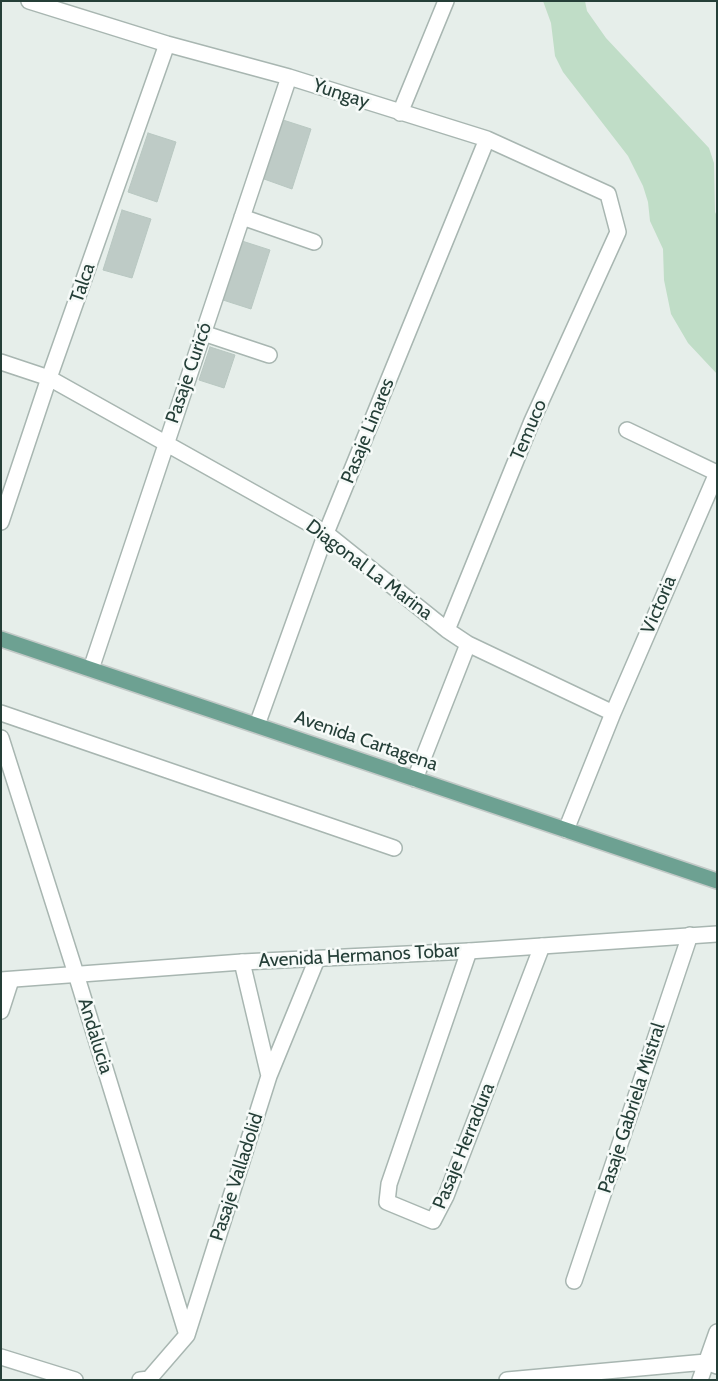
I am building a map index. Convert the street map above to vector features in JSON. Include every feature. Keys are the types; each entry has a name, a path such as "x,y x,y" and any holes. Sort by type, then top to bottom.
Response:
{"main road":[{"name":"Avenida Cartagena","path":"1,639 717,881"}],"street":[{"name":"Yungay","path":"29,1 167,44 289,77 487,139 608,194 618,232"},
{"path":"400,113 446,1"},
{"name":"Talca","path":"1,522 49,378 167,44"},
{"name":"Pasaje Curicó","path":"91,670 289,77"},
{"name":"Pasaje Linares","path":"257,725 326,533 487,139"},
{"path":"242,217 314,242"},
{"name":"Temuco","path":"447,630 532,422 618,232"},
{"path":"203,333 268,355"},
{"name":"Diagonal La Marina","path":"1,362 49,378 326,533 447,630 468,644 613,713"},
{"name":"Victoria","path":"566,830 613,713 717,473 627,430"},
{"path":"415,779 468,644"},
{"path":"1,713 394,848"},
{"name":"Andalucia","path":"1,738 187,1335"},
{"name":"Avenida Hermanos Tobar","path":"6,980 242,962 470,951 717,934"},
{"name":"Pasaje Gabriela Mistral","path":"574,1282 690,935"},
{"name":"Pasaje Herradura","path":"470,951 390,1184 386,1202 433,1221 446,1196 542,946"},
{"name":"Pasaje Valladolid","path":"140,1380 149,1379 187,1335 269,1076 317,959"},
{"path":"242,962 269,1076"},
{"path":"1,1011 6,980"},
{"path":"700,1380 712,1364 717,1332"},
{"path":"1,1358 75,1380"},
{"path":"507,1380 712,1364"}],"green space":[{"path":"543,1 585,1 587,11 606,38 709,148 714,163 715,212 717,216 717,374 688,343 671,314 664,280 663,249 650,221 648,202 643,186 628,156 563,72 555,56 551,23"}],"building":[{"path":"283,120 311,129 292,189 264,179"},
{"path":"148,133 176,142 157,202 128,192"},
{"path":"122,210 151,219 132,278 103,270"},
{"path":"242,241 270,250 251,309 223,300"},
{"path":"210,347 235,355 224,388 199,380"}]}
